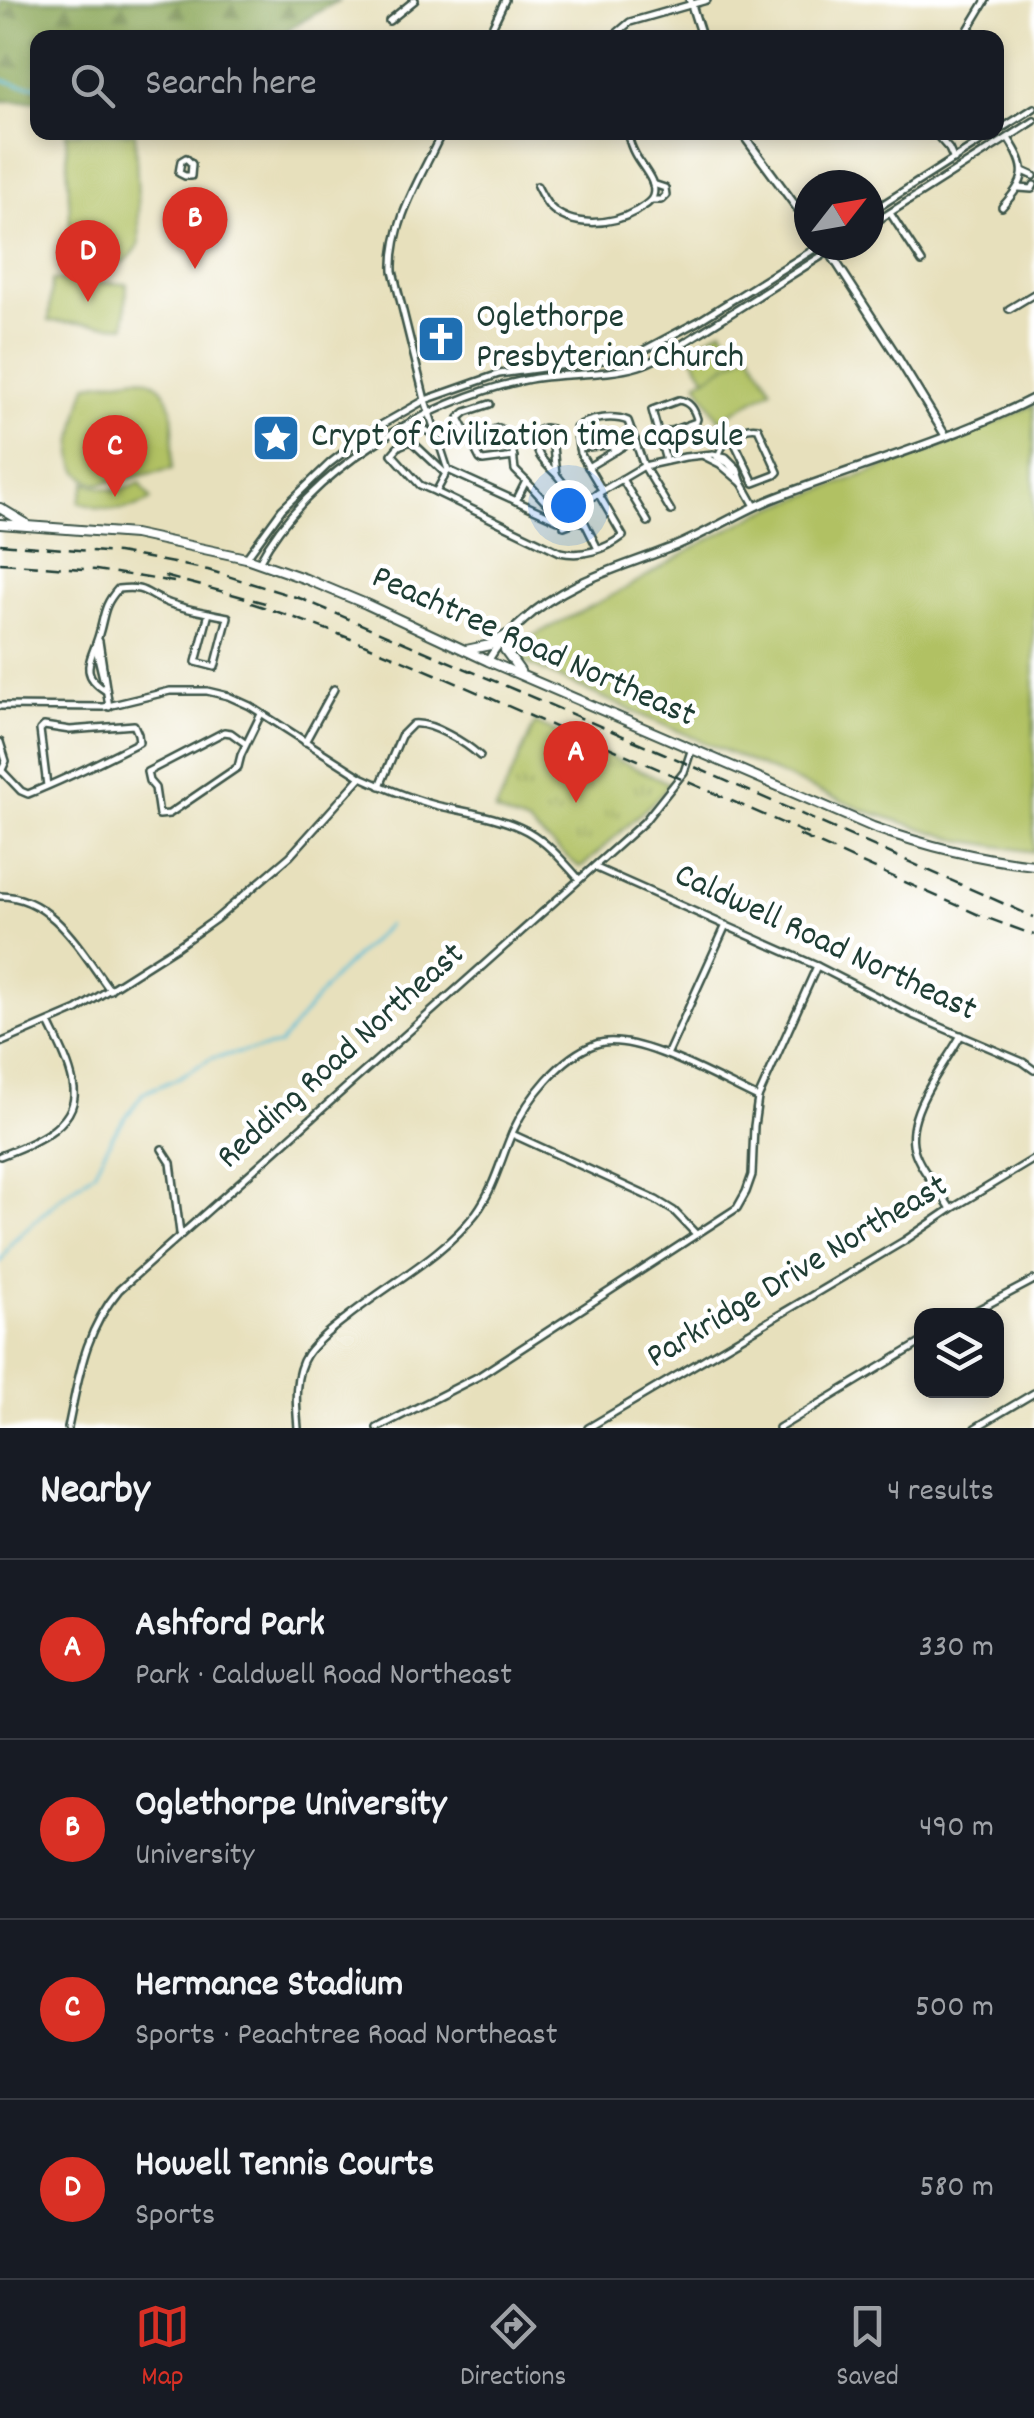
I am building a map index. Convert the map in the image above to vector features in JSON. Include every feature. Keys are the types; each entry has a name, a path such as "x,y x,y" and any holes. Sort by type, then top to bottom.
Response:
{"highway":[{"path":"0,508 28,526"},
{"name":"Peachtree Road Northeast","path":"0,524 134,534 259,562 306,579 873,827 916,842 994,860 1034,864"},
{"path":"466,650 490,646 507,635"},
{"path":"507,635 505,650 523,675"}],"main road":[{"path":"691,3 699,30"},
{"path":"748,140 794,203"},
{"path":"834,260 945,435"},
{"path":"488,661 507,635 568,587 691,539 755,506 1034,398"}],"street":[{"path":"389,20 415,0"},
{"path":"492,30 505,0"},
{"path":"620,30 630,22 708,0"},
{"path":"968,30 986,0"},
{"path":"1004,127 1034,108"},
{"path":"884,217 1034,122"},
{"path":"1002,207 1019,188 1023,171 1008,138"},
{"path":"436,492 447,472 393,271 392,250 407,206 438,140"},
{"path":"630,140 653,184 652,200"},
{"path":"942,140 954,160"},
{"path":"884,204 984,140"},
{"path":"1023,171 1034,176"},
{"path":"536,186 550,208 588,222 608,222 623,219 652,200 661,200 666,195 665,188 653,184"},
{"path":"1019,188 1034,186"},
{"path":"890,213 922,262"},
{"path":"246,558 282,509 330,462 425,400 500,374 634,356 803,260"},
{"path":"259,562 267,546 312,494 349,462 429,411 528,379 643,365 668,353 806,260"},
{"path":"1009,308 1034,294"},
{"path":"660,435 696,422 698,419 688,403 679,400 652,410 666,461"},
{"path":"490,404 459,418 483,461 514,457"},
{"path":"671,510 644,466 628,421 614,417 576,428 579,448 600,492 622,536 598,550 575,556 420,485 392,454 410,441 447,472 558,520 580,504 600,492 644,466 685,456 718,455 734,463 755,506"},
{"path":"412,421 438,438"},
{"path":"421,428 433,422"},
{"path":"718,455 732,437 751,427 758,428 778,472 754,483 732,437"},
{"path":"470,439 499,428 510,435 515,470 551,508"},
{"path":"556,474 551,430 537,430 538,457 580,504"},
{"path":"588,467 635,439"},
{"path":"579,448 607,445 617,450"},
{"path":"704,456 728,463 742,482"},
{"path":"622,479 648,522"},
{"path":"516,501 526,481"},
{"path":"564,526 577,521 585,523 598,550"},
{"path":"109,707 99,642 107,601 118,590 136,587 170,604 209,613 228,618 216,667 196,662 209,613"},
{"path":"99,642 89,658 90,672 96,685 106,688"},
{"path":"306,742 334,688"},
{"path":"0,706 109,707 189,690 228,696 380,786 526,830 579,879"},
{"path":"246,744 224,732 147,772 155,788 159,815 169,814 238,767 262,714"},
{"path":"380,786 401,736 413,724 422,723 468,745 480,756"},
{"path":"0,742 6,761 1,771 28,794 47,786 139,742 134,725 70,730 44,726 40,739 47,786"},
{"name":"Redding Road Northeast","path":"68,1428 89,1337 119,1290 644,822 684,772 692,748"},
{"path":"0,1043 77,1010 178,946 290,856 361,777"},
{"name":"Caldwell Road Northeast","path":"594,867 816,966 1034,1070"},
{"path":"0,896 31,901 47,912 110,990"},
{"path":"666,1055 726,925"},
{"path":"377,1428 492,1368 737,1208 752,1174 758,1098 816,966"},
{"path":"0,1156 40,1140 69,1111 75,1094 73,1082 49,1022"},
{"path":"951,1209 921,1164 912,1134 918,1109 961,1034"},
{"path":"298,1428 299,1372 307,1354 334,1327 422,1262 477,1212 526,1108 552,1076 583,1051 611,1040 627,1042 666,1055 758,1098"},
{"path":"512,1134 656,1200 674,1211 694,1234"},
{"path":"162,1149 171,1163 180,1234"},
{"name":"Parkridge Drive Northeast","path":"588,1428 1034,1160"},
{"path":"981,1308 1034,1280"},
{"path":"779,1428 914,1347"},
{"path":"975,1428 1034,1392"}],"green space":[{"path":"0,0 339,0 288,30 30,30 30,101 0,101"},
{"path":"66,140 135,140 140,243 125,261 105,268 86,262 71,244"},
{"path":"52,280 127,284 125,326 49,321"},
{"path":"722,329 740,357 706,378 688,349"},
{"path":"750,351 772,389 719,420 697,382"},
{"path":"139,377 153,382 169,400 172,469 99,484 89,480 76,468 73,452 88,384"},
{"path":"1034,405 1034,852 959,840 863,810 650,719 505,650 762,512 951,443"},
{"path":"86,482 113,490 140,483 151,500 125,509 88,505 79,502"},
{"path":"535,723 669,783 663,793 583,866 579,867 528,824 495,812"}],"waterway":[{"path":"0,79 30,86"},
{"path":"0,1262 12,1242 94,1172 113,1135 143,1093 212,1058 279,1045 334,977 388,925"}],"railway":[{"path":"0,544 153,559 208,570 302,599 1034,917"},
{"path":"0,563 96,570 174,582"},
{"path":"164,576 265,603"},
{"path":"251,603 381,651 593,744"},
{"path":"583,736 812,836"},
{"path":"799,835 979,915 1034,935"}],"place":[{"name":"Oglethorpe University","path":"195,269"},
{"name":"Howell Tennis Courts","path":"88,302"},
{"name":"Oglethorpe Presbyterian Church","path":"441,339"},
{"name":"Crypt of Civilization time capsule","path":"276,438"},
{"name":"Hermance Stadium","path":"115,497"},
{"name":"Ashford Park","path":"576,803"}]}
